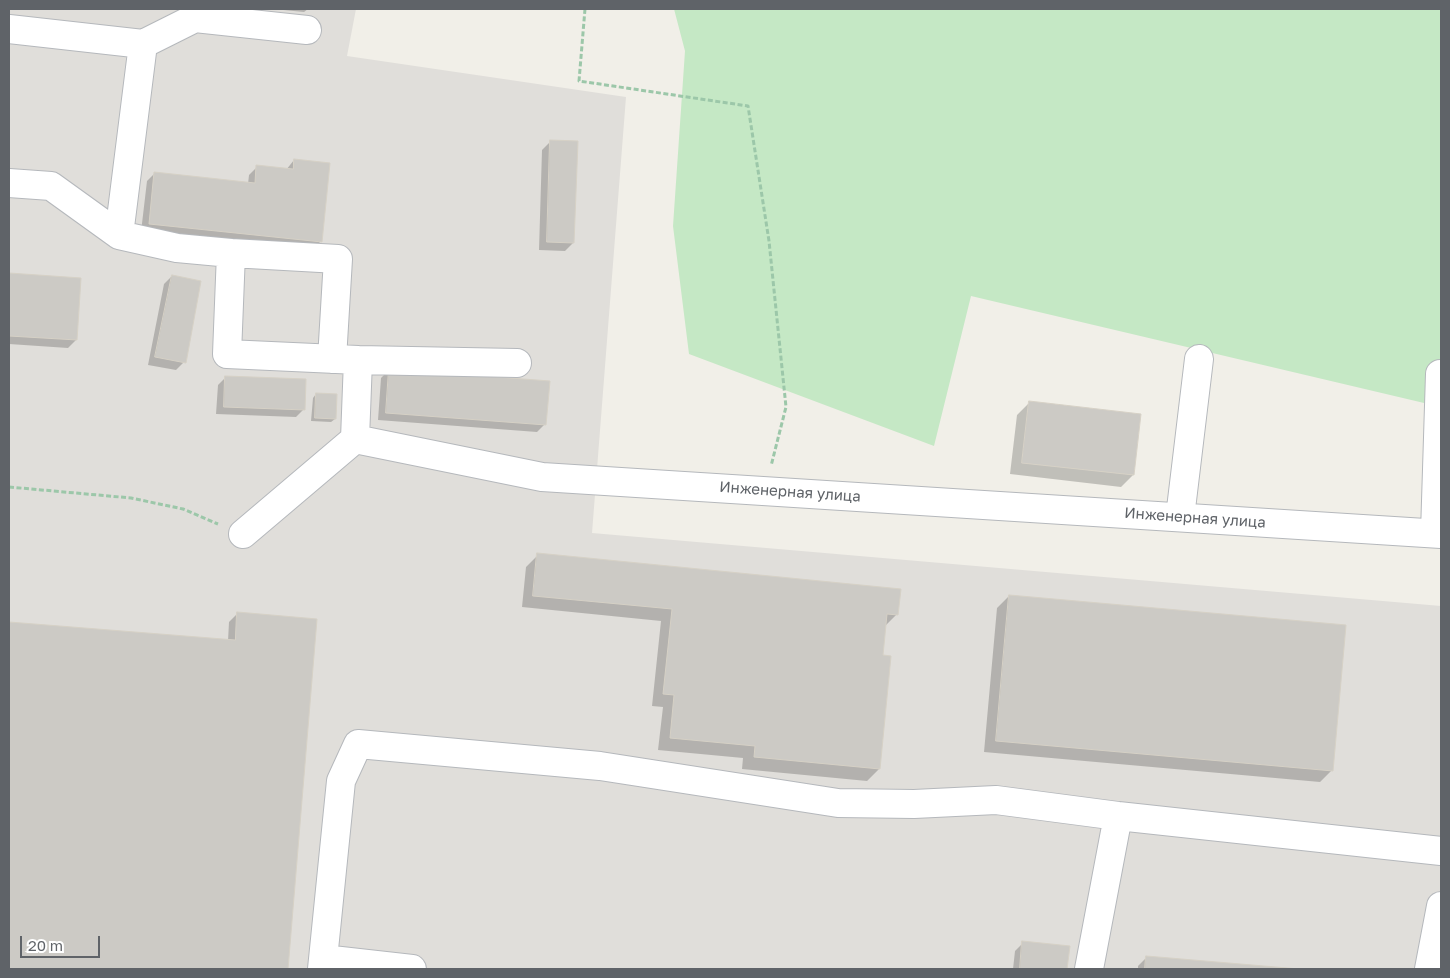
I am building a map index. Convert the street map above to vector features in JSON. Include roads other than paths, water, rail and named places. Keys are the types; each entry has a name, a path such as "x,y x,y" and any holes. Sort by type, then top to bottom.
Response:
{"street":[{"path":"9,29 143,44 195,18 306,30"},
{"path":"119,235 143,44"},
{"path":"9,183 51,186 119,235 177,248 338,259 345,359 355,439 243,534"},
{"path":"231,253 227,354 345,359 517,362"},
{"path":"1180,517 1199,359"},
{"path":"1438,533 1440,374"},
{"name":"Инженерная улица","path":"355,439 542,477 1438,533"},
{"path":"412,969 323,964 341,781 358,744 600,766 838,803 914,804 996,800 1118,816 1441,851"},
{"path":"1089,969 1118,816"},
{"path":"1429,969 1441,906"}]}
